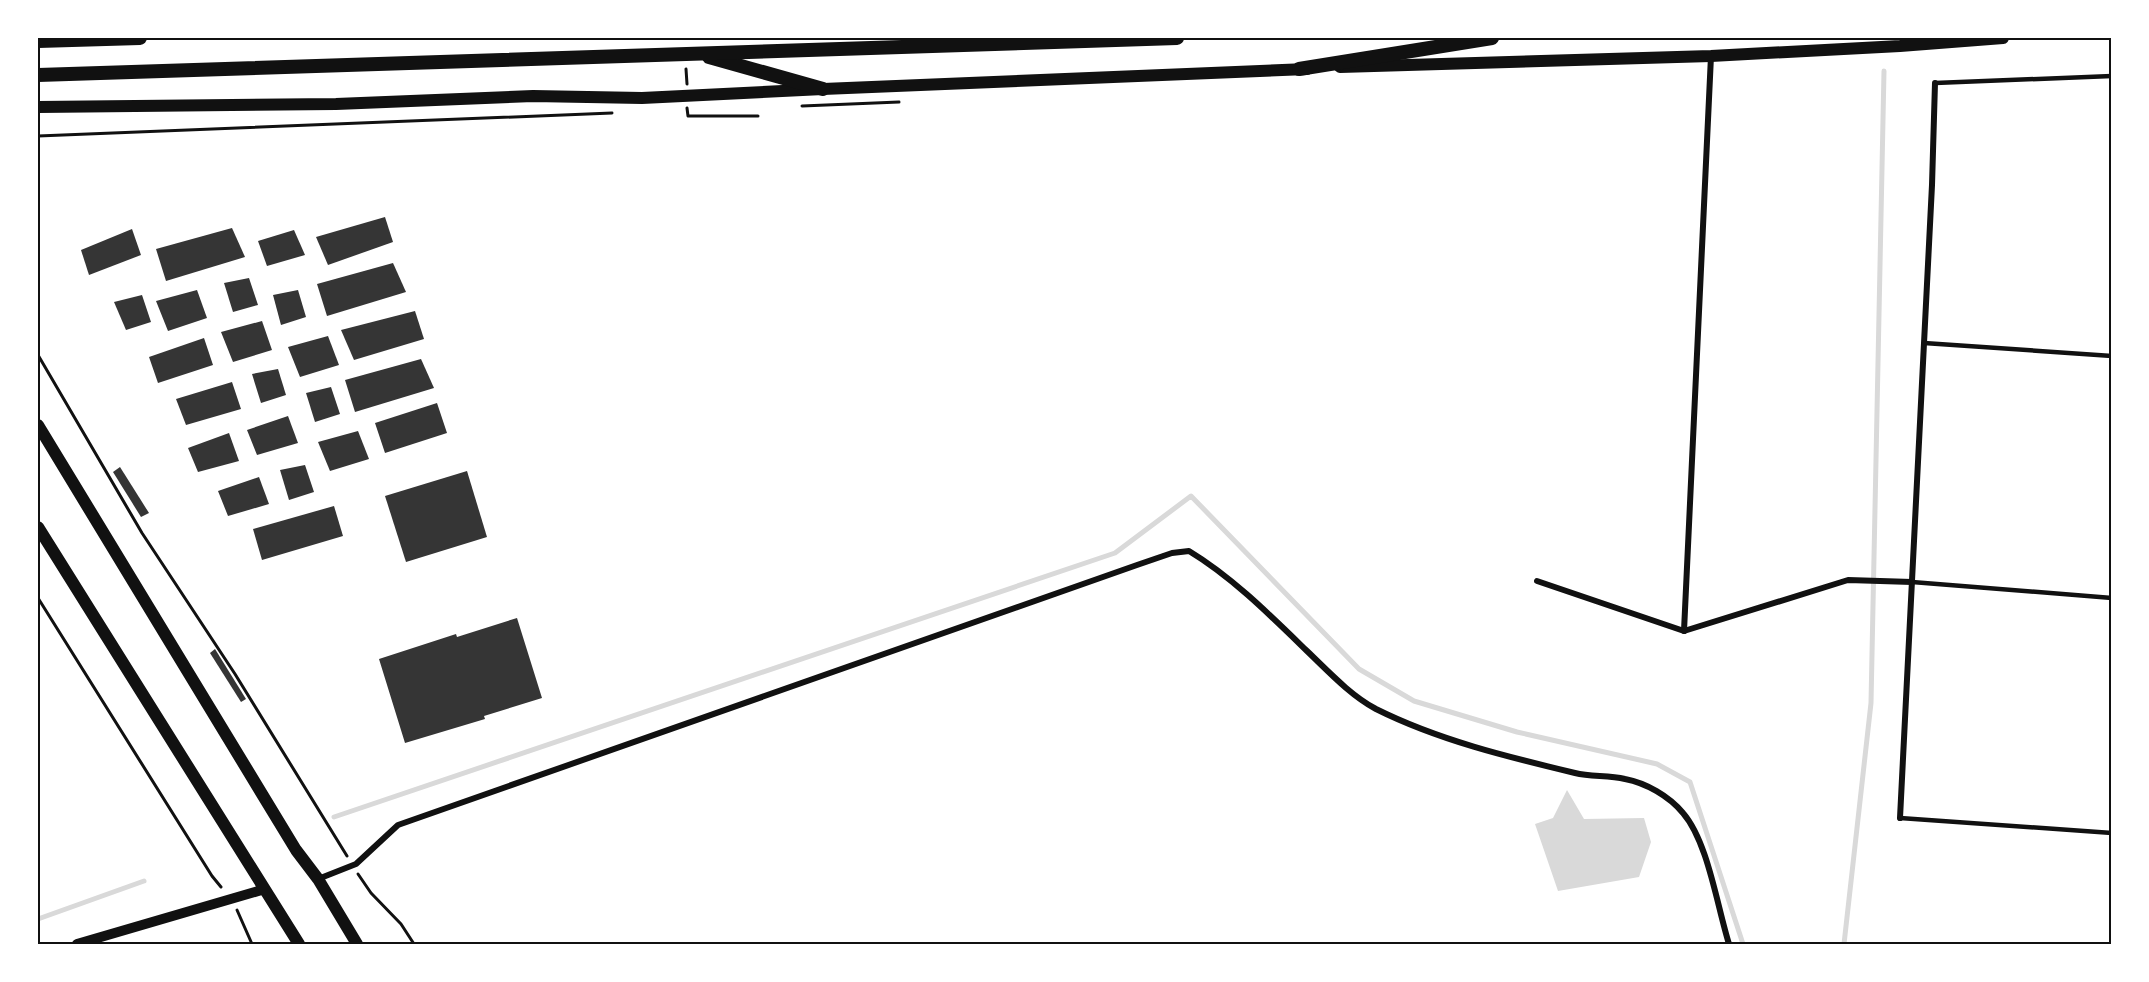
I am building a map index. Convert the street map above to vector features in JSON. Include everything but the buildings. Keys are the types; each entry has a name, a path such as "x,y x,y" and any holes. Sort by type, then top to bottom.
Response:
{"highway":[{"path":"38,41 140,38"},
{"path":"38,75 691,57 1178,38"},
{"path":"1299,69 1492,38"},
{"path":"691,57 823,88"}],"main road":[{"path":"38,107 336,104 533,96 642,98 823,88 1457,62 1711,56 2003,38"},
{"path":"38,425 296,850 318,879 357,945"},
{"path":"38,527 299,945"}],"street":[{"path":"1684,631 1711,56"},
{"path":"1900,818 1935,83"},
{"path":"318,879 356,864 398,825 1137,564 1172,553 1189,551 1206,561 1276,621 1342,685 1374,708 1447,739 1578,774 1626,779 1649,787 1666,797 1683,813 1700,839 1729,945"},
{"path":"1537,581 1684,631 1848,580 1912,582"},
{"path":"77,945 265,889"}],"lane":[{"path":"1935,83 2112,76"},
{"path":"1924,342 2112,356"},
{"path":"1912,582 2112,598"},
{"path":"1900,818 2112,833"}],"path":[{"path":"687,94 691,57"},
{"path":"791,106 899,102"},
{"path":"687,105 688,117 758,116"},
{"path":"684,111 696,110"},
{"path":"38,136 612,113"},
{"path":"38,355 110,480 235,674 341,847"},
{"path":"38,598 212,876 226,892"},
{"path":"371,893 401,924 414,945"},
{"path":"236,907 252,945"}],"shaded area":[{"path":"1567,790 1584,819 1644,818 1651,842 1639,877 1558,891 1535,824 1553,818"}],"waterway":[{"path":"1844,944 1871,703 1884,71"},
{"path":"334,817 1115,553 1191,496 1359,669 1414,701 1517,732 1657,764 1690,782 1743,944"},
{"path":"38,919 144,881"}]}
